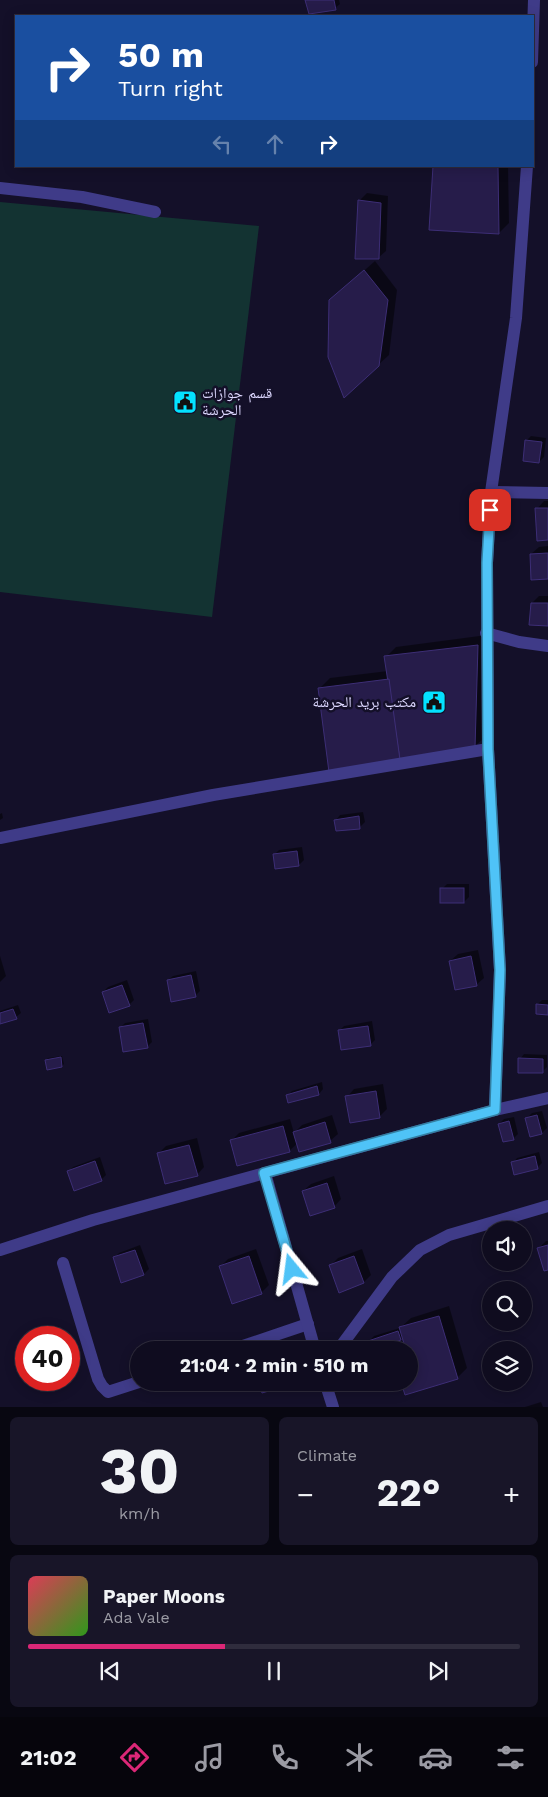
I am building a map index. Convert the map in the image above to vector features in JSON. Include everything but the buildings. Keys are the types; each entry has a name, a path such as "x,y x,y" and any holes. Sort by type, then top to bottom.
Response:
{"street":[{"path":"534,0 534,15"},
{"path":"495,1110 500,970 488,749 487,563 491,492 516,318 527,167"},
{"path":"0,188 82,197 155,212"},
{"path":"491,492 548,493"},
{"path":"486,633 518,642 548,646"},
{"path":"0,838 213,795 488,749"},
{"path":"0,1250 94,1220 495,1110 548,1098"},
{"path":"264,1173 313,1341"},
{"path":"345,1341 392,1277 420,1250 449,1235 548,1206"},
{"path":"63,1263 95,1371 102,1386 108,1392 130,1385"},
{"path":"258,1341 308,1324"},
{"path":"328,1391 333,1407"}],"green space":[{"path":"0,202 259,226 212,617 0,592"}],"place":[{"name":"قسم جوازات الحرشة","path":"185,402"},
{"name":"مكتب بريد الحرشة","path":"434,702"}],"route":[{"path":"292,1269 264,1173 495,1110 500,970 488,749 486,633 490,510"}]}
